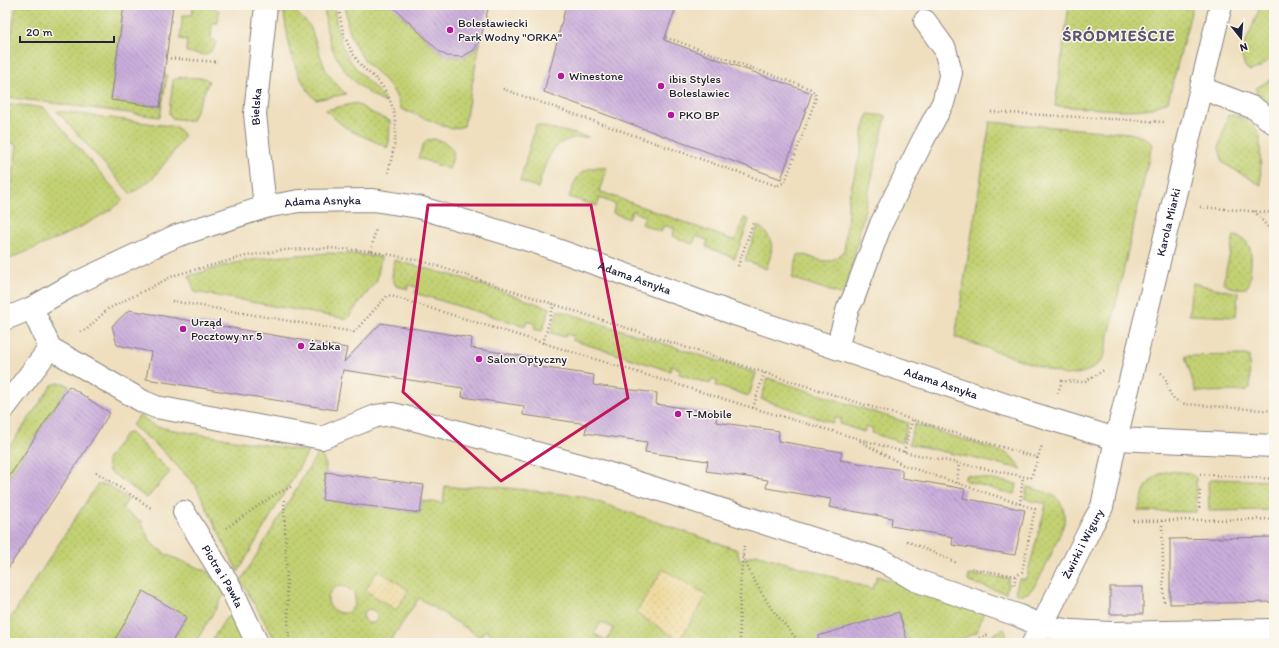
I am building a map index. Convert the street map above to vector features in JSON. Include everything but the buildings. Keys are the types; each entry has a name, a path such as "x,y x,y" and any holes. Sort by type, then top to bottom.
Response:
{"street":[{"name":"Bielska","path":"265,207 255,114 266,5"},
{"name":"Karola Miarki","path":"1116,440 1221,5"},
{"path":"837,348 848,308 854,299 882,224 943,102 952,73 945,49 925,21"},
{"path":"1201,88 1254,108 1274,123"},
{"name":"Adama Asnyka","path":"5,319 32,308 72,286 176,236 265,207 299,201 374,200 418,207 535,242 732,313 1027,412 1116,440 1274,446"},
{"path":"32,308 50,348 144,402 156,407 322,438 376,416 392,414 413,419 591,468 883,561 915,580 1017,615 1037,634 1072,631 1111,633 1274,630"},
{"path":"5,407 50,348"},
{"name":"Żwirki i Wigury","path":"1037,634 1102,507 1116,440"},
{"name":"Piotra i Pawła","path":"184,512 233,592 258,643"}],"path":[{"path":"339,5 341,24 350,49 361,66 379,82 392,106 396,123 394,149"},
{"path":"503,90 778,186 785,182 814,104 816,94 811,89 665,36"},
{"path":"166,58 218,62"},
{"path":"991,112 1172,123"},
{"path":"1199,207 1274,213"},
{"path":"1254,211 1272,232 1274,232"},
{"path":"738,266 753,223"},
{"path":"87,329 108,309 176,275 246,256 284,250 328,248 371,251 422,261 764,373 1038,458"},
{"path":"172,301 354,332 388,296 753,408 904,452 1031,478 1044,440"},
{"path":"543,343 554,304"},
{"path":"1056,400 1062,381 1084,382 1110,366"},
{"path":"1159,372 1165,378 1169,393 1179,402 1185,404 1274,411"},
{"path":"753,408 764,373"},
{"path":"904,452 912,420"},
{"path":"957,483 959,463"},
{"path":"96,472 150,508"},
{"path":"1200,474 1274,479"},
{"path":"1020,504 1023,476"},
{"path":"222,531 274,495 293,486"},
{"path":"1199,508 1200,488"},
{"path":"284,500 289,643"},
{"path":"1133,521 1274,519"},
{"path":"1162,520 1165,610"},
{"path":"740,643 740,570 743,555 752,577 771,608 800,643"}],"highlighted area":[{"path":"428,205 591,205 628,398 501,481 403,392"}],"green space":[{"path":"16,5 124,5 111,100 160,107 164,75 167,75 160,117 5,97 5,80"},
{"path":"193,5 213,7 219,11 218,23 212,23 211,40 216,41 215,46 206,55 186,52 187,40 180,39 183,15 192,15"},
{"path":"325,5 334,5 341,43 349,59 386,103 360,86 340,63 328,36 325,21"},
{"path":"346,5 394,5 401,15 440,52 448,56 462,57 470,53 476,48 481,38 464,126 452,129 401,109 395,94 383,78 363,58 351,37 347,21"},
{"path":"1069,5 1193,5 1168,101 1151,108 1128,110 1055,106"},
{"path":"1261,5 1273,7 1274,5 1274,56 1259,68 1250,71 1245,67 1241,54"},
{"path":"283,8 293,9 310,26 326,71 346,94 316,100 308,90 301,79 292,57"},
{"path":"181,77 204,78 209,81 192,120 190,121 172,118 169,113 173,80"},
{"path":"1274,78 1274,106 1256,92 1256,88"},
{"path":"356,103 370,112 390,121 389,142 387,148 347,128 326,110"},
{"path":"13,104 44,108 123,199 112,209 76,230 5,261 5,207 9,207 17,145 5,140 10,112 5,112 5,107"},
{"path":"57,111 177,127 184,136 153,178 131,194"},
{"path":"868,114 886,116 845,296 792,278 798,255 801,254 819,260 829,261 839,256 844,251 848,200 863,142 862,135"},
{"path":"1228,114 1238,116 1247,121 1254,127 1260,136 1261,185 1223,163 1219,148"},
{"path":"990,122 1129,133 1141,137 1152,144 1104,357 1091,369 1082,373 1064,375 955,337"},
{"path":"536,125 589,137 569,139 555,148 547,160 538,188 520,181"},
{"path":"434,139 447,144 453,151 454,154 449,169 418,158 423,145 427,140"},
{"path":"599,167 607,168 599,191 735,241 744,218 749,220 735,258 706,247 708,240 696,236 693,244 672,236 675,229 664,225 661,232 642,224 645,216 632,211 629,219 613,213 615,204 600,198 597,206 569,197 576,180 582,173 586,170"},
{"path":"758,226 768,235 771,245 770,256 766,269 745,260"},
{"path":"1234,236 1242,238 1247,242 1250,248 1251,262 1249,284 1246,288 1234,288 1223,283"},
{"path":"327,253 381,257 377,280 347,319 195,292 189,276 226,265 255,260"},
{"path":"394,260 462,278 550,308 542,331 534,329 535,324 527,321 525,326 415,293 417,287 409,285 408,289 396,286 392,277"},
{"path":"1192,283 1238,293 1236,317 1189,315"},
{"path":"558,310 756,373 749,396 716,386 717,381 712,379 710,384 679,374 680,369 672,366 670,371 572,340 573,336 566,334 565,337 551,333"},
{"path":"1185,356 1249,356 1250,388 1247,391 1196,392"},
{"path":"768,378 908,423 902,443 872,433 873,429 866,427 864,432 840,424 841,419 835,417 833,423 761,399"},
{"path":"63,383 69,386 5,483 5,453 52,385"},
{"path":"140,415 154,426 308,452 238,572 196,486 161,449 132,425"},
{"path":"915,424 1009,454 1022,469 909,444"},
{"path":"131,433 170,472 147,498 109,471 107,460 125,434"},
{"path":"319,451 326,465 323,499 420,513 422,501 443,503 445,486 464,488 479,485 581,496 738,550 740,560 756,554 873,589 877,576 984,611 977,632 957,643 908,643 899,613 836,643 507,643 485,630 480,637 419,598 389,643 277,643 241,581","holes":["338,586 347,587 354,593 354,605 346,613 335,611 328,603 329,594","368,609 373,610 377,614 377,619 374,623 367,623 364,620 363,613","601,622 613,628 607,641 594,634"]},
{"path":"1169,471 1189,473 1196,478 1196,512 1138,511 1147,486 1155,477 1161,473"},
{"path":"966,475 1017,484 1015,494 964,480"},
{"path":"1214,479 1274,481 1274,510 1209,511 1208,482"},
{"path":"97,485 108,485 128,499 122,509 140,521 141,520 152,544 167,555 209,572 225,593 195,643 171,643 187,617 113,643 5,643 5,627"},
{"path":"1027,487 1050,494 1060,502 1063,507 1064,524 1048,562 1037,582 1027,593 1021,594 1015,593 1019,579 1026,579 1046,505 1044,503 1031,501 1025,498"},
{"path":"969,575 1009,578 1006,593 969,582"},
{"path":"237,615 250,643 210,643 226,618"},
{"path":"1004,629 1006,636 1002,643 976,643"}],"sand":[{"path":"663,569 707,595 680,640 636,613"},
{"path":"378,570 409,590 396,610 365,590"}],"place":[{"name":"Bolesławiecki Park Wodny \"ORKA\"","path":"450,30"},
{"name":"Winestone","path":"561,76"},
{"name":"ibis Styles Boleslawiec","path":"661,86"},
{"name":"PKO BP","path":"671,115"},
{"name":"Urząd Pocztowy nr 5","path":"183,329"},
{"name":"Żabka","path":"301,346"},
{"name":"Salon Optyczny","path":"479,359"},
{"name":"T-Mobile","path":"678,414"}],"district":[{"name":"ŚRÓDMIEŚCIE","path":"1119,35"}]}
